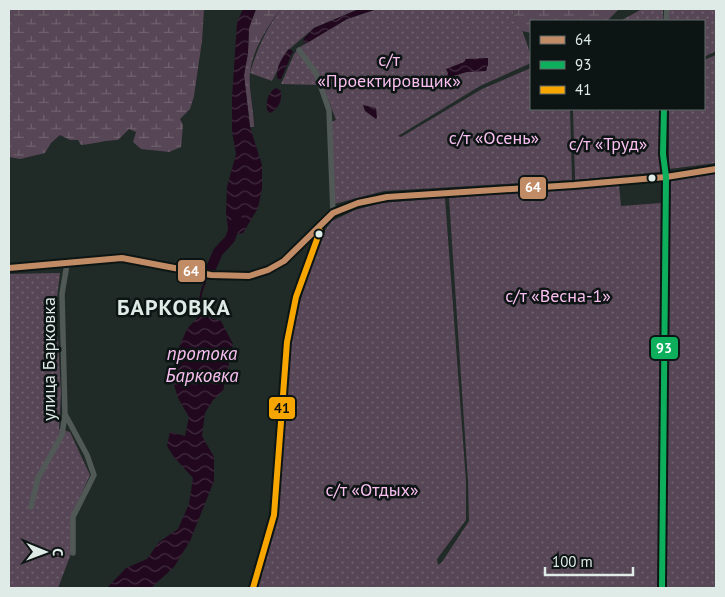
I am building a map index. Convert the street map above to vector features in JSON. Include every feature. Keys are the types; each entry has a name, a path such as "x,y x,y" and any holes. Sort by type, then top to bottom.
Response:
{"main road":[{"path":"9,268 122,258 211,275 249,276 268,270 284,261 333,213 358,204 387,197 574,185 666,177 716,169"}],"street":[{"path":"299,50 316,73 328,110 333,213"},
{"path":"662,588 666,177 663,154 664,110"},
{"path":"253,588 274,515 287,342 296,297 324,220"},
{"name":"улица Барковка","path":"30,506 38,478 62,435 66,414 62,294 67,264"},
{"path":"66,414 87,455 94,475 73,517 73,553"}],"green space":[{"path":"9,9 204,9 202,41 194,96 190,109 180,119 183,125 181,147 169,152 141,149 133,142 136,132 129,129 118,140 81,145 78,140 70,140 60,135 51,143 45,153 20,159 9,157"},
{"path":"256,9 281,9 261,39 254,55 250,72 250,85 254,127 250,127 244,75 248,53 249,28"},
{"path":"281,9 359,9 314,28 287,51 272,81 250,73 262,40"},
{"path":"377,9 514,9 515,18 527,42 530,63 480,86 398,136 401,137 482,89 530,68 530,110 570,110 572,180 384,191 334,204 331,122 336,120 322,83 318,85 281,84 294,54 300,47 347,19"},
{"path":"514,9 619,9 608,20 530,20 530,33 522,31 514,18"},
{"path":"642,9 663,9 663,20 622,20"},
{"path":"669,9 716,9 716,51 705,56 705,20 669,20"},
{"path":"716,55 716,163 669,169 669,110 705,110 705,60"},
{"name":"с/т «Труд»","path":"573,110 661,110 660,172 575,180"},
{"path":"716,173 716,588 666,588 670,180"},
{"path":"619,184 621,206 661,203 659,588 257,588 277,515 291,339 299,305 317,248 325,230 332,221 355,210 381,203 445,198 466,481 466,520 437,559 438,565 442,562 469,521 449,198"},
{"path":"60,273 53,330 58,339 61,394 59,429 70,432 90,475 71,517 72,551 58,588 9,588 9,274"}],"water":[{"path":"243,9 256,9 249,28 248,53 244,75 250,127 262,165 262,188 258,208 243,233 238,234 228,228 226,212 227,187 236,154 232,131 232,98 237,23"},
{"path":"359,9 377,9 347,19 307,43 303,42 304,38 314,28"},
{"path":"289,49 293,51 281,79 278,79 278,67"},
{"path":"488,58 486,71 467,72 447,78 448,73 446,69 464,62 466,59"},
{"path":"276,88 281,91 281,98 278,107 270,113 267,110 267,100 269,94"},
{"path":"363,105 376,108 376,119 365,111"},
{"name":"протока Барковка","path":"200,315 221,321 233,344 223,391 213,400 205,413 202,436 214,457 214,481 190,541 174,567 151,588 107,588 126,568 147,559 159,542 178,529 189,504 193,478 174,457 167,446 170,432 185,436 189,417 178,398 174,385 175,357 187,329"}],"waterway":[{"path":"211,268 218,252 230,239 237,219"},
{"path":"205,282 200,302 208,319"}],"transit line":[{"name":"93","path":"662,588 666,177 663,154 664,110"},
{"name":"64","path":"9,268 122,258 211,275 249,276 268,270 284,261 333,213 358,203 387,197 666,177 716,169"},
{"name":"41","path":"253,588 274,515 287,342 296,297 320,231"}],"district":[{"name":"БАРКОВКА","path":"174,307"}],"park label":[{"name":"с/т «Проектировщик»","path":"389,69"},
{"name":"с/т «Осень»","path":"494,137"},
{"name":"с/т «Весна-1»","path":"558,295"},
{"name":"с/т «Отдых»","path":"372,489"}]}
